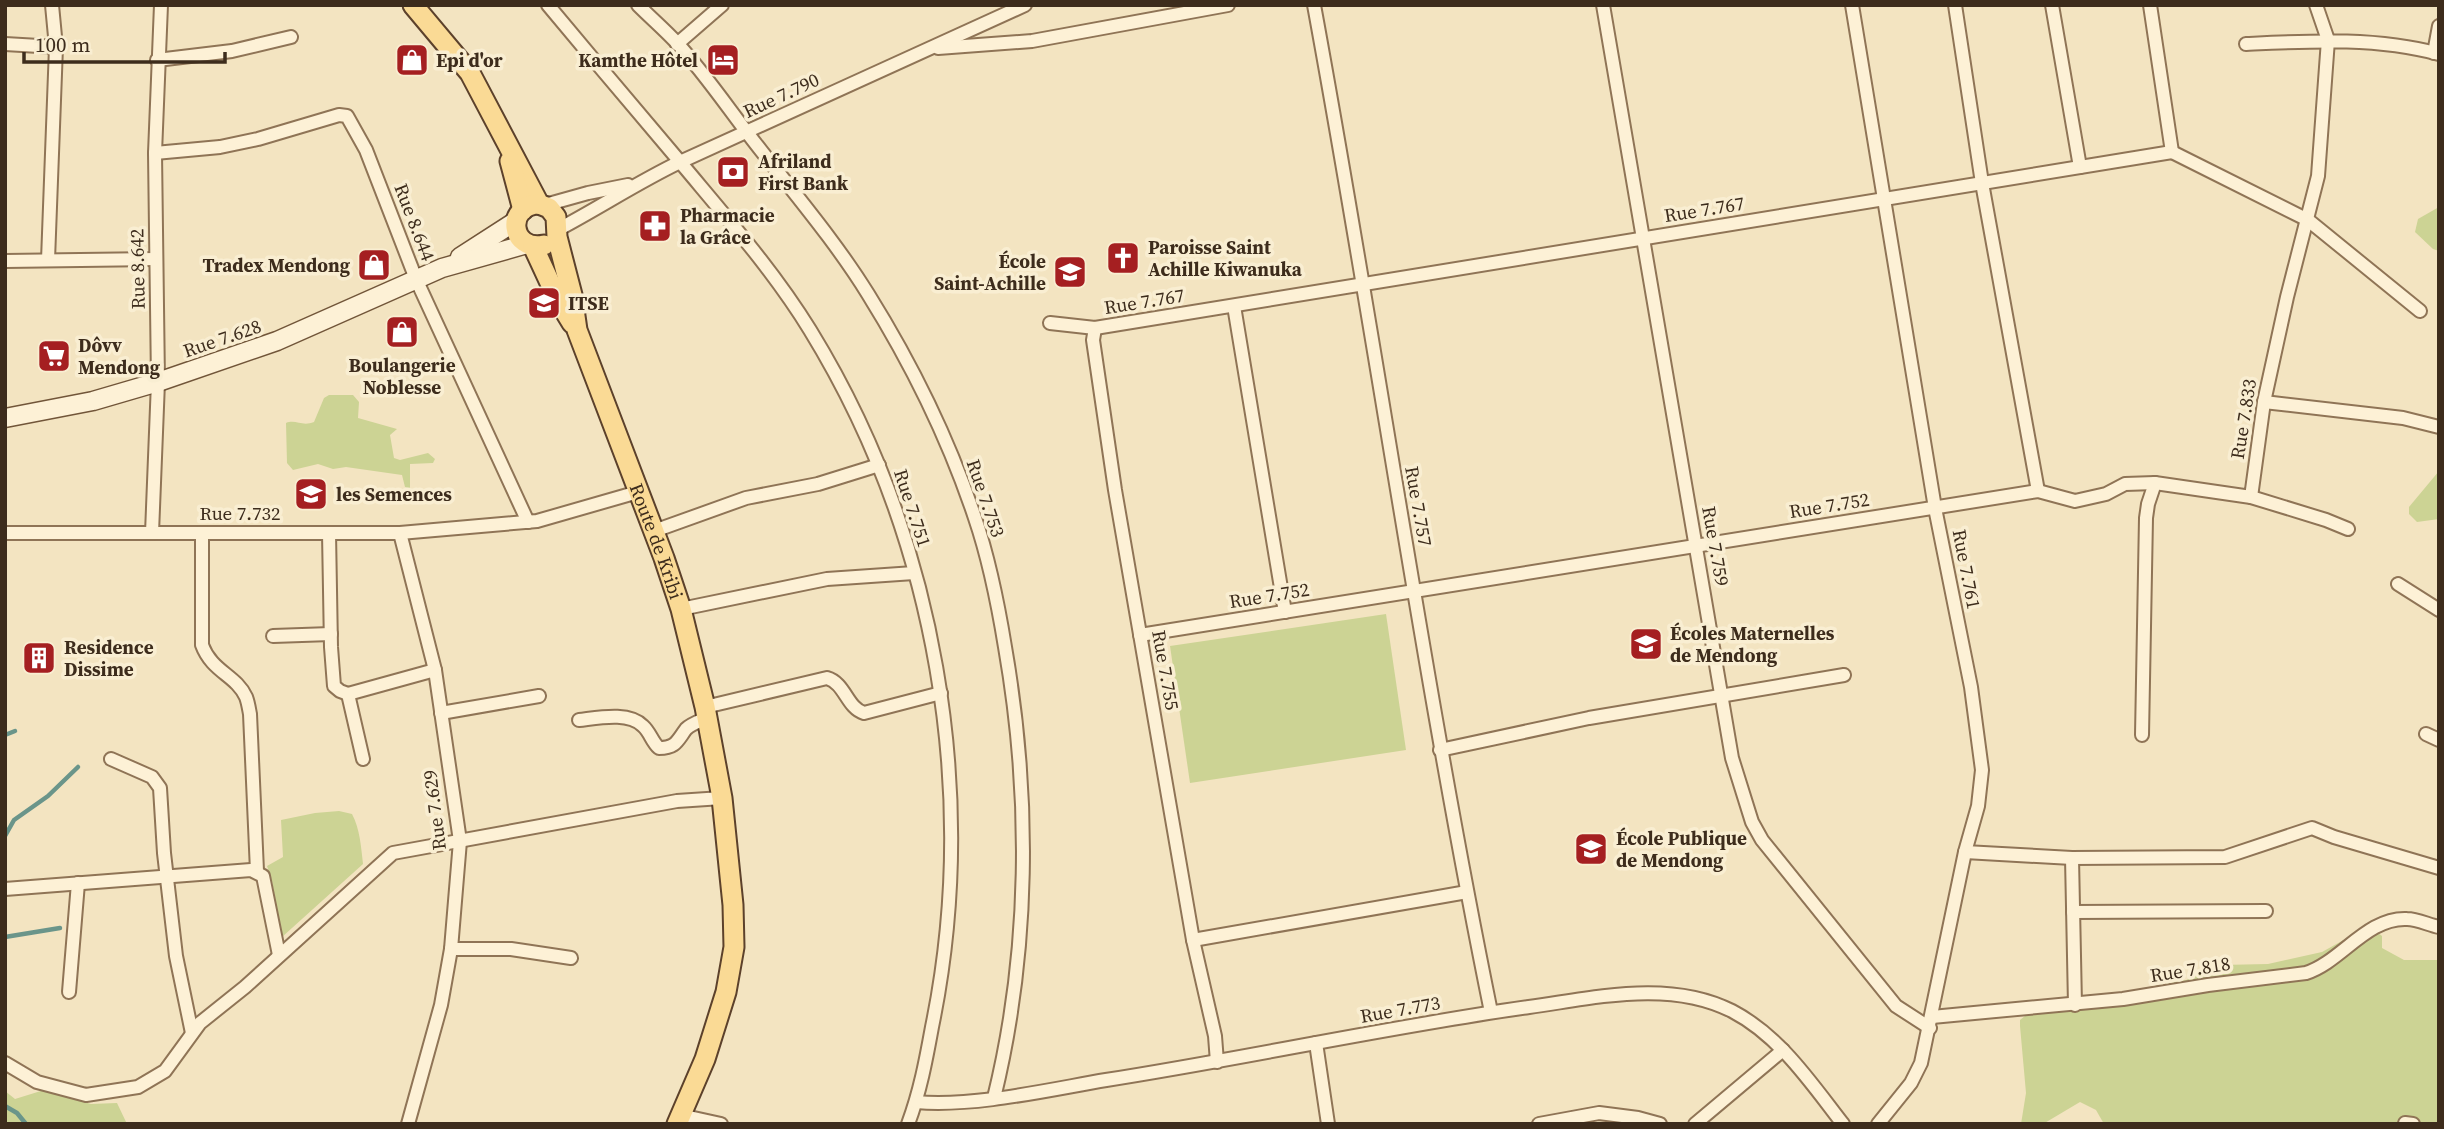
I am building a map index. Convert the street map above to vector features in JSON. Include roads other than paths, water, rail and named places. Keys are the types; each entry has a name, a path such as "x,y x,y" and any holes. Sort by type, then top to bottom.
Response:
{"main road":[{"name":"Route de Kribi","path":"413,5 470,72 507,146 526,175 530,210 556,217 577,330 681,609 706,713 722,798 733,905 734,947 726,992 705,1059 679,1119"},
{"path":"530,210 518,235 530,245 558,300 577,330"},
{"name":"Rue 7.628","path":"442,268 530,210"},
{"path":"530,245 545,245 557,233"},
{"name":"Rue 7.628","path":"5,418 93,401 159,382 277,341 442,268 530,245"}],"street":[{"path":"48,260 55,47 52,5"},
{"name":"Rue 8.642","path":"152,533 159,382 155,152 160,5"},
{"name":"Rue 7.751","path":"548,5 768,268 811,332 879,465 902,529 932,644 941,693 949,749 952,872 939,995 916,1102 908,1124"},
{"name":"Rue 7.753","path":"638,5 677,44 834,243 868,294 925,400 959,473 976,521 999,610 1014,696 1024,850 1021,937 1015,989 1002,1069 994,1098"},
{"path":"677,44 722,5"},
{"name":"Rue 7.790","path":"557,233 635,184 680,162 1025,5"},
{"path":"928,49 1032,41 1228,5"},
{"name":"Rue 7.757","path":"1314,5 1364,284 1440,750 1491,1012"},
{"name":"Rue 7.759","path":"1603,5 1732,758 1752,822 1762,840 1896,1006 1931,1022"},
{"name":"Rue 7.761","path":"1852,5 1935,508 1971,687 1982,770 1978,806 1965,852 1921,1063 1878,1124"},
{"path":"1955,5 1982,183 2038,491 2075,501 2106,494 2125,484 2155,483 2251,497 2348,529"},
{"path":"2052,5 2081,167"},
{"path":"2150,5 2172,152 2308,220 2420,311"},
{"name":"Rue 7.833","path":"2251,497 2264,402 2318,176 2328,40 2316,5"},
{"path":"2246,44 2328,40 2437,54 2439,26"},
{"path":"157,60 232,51 291,37"},
{"path":"5,44 55,47"},
{"name":"Rue 8.644","path":"155,152 220,147 340,115 347,116 366,150 416,279 528,522"},
{"name":"Rue 7.767","path":"1095,328 2172,152"},
{"path":"530,210 588,193 635,184"},
{"path":"5,261 156,259"},
{"path":"1234,306 1285,612"},
{"path":"1050,323 1095,328"},
{"name":"Rue 7.755","path":"1095,328 1093,340 1115,490 1193,940 1215,1036 1217,1062"},
{"path":"2264,402 2403,418 2439,427"},
{"path":"654,531 746,498 818,484 879,465"},
{"path":"2142,735 2146,518 2147,503 2155,483"},
{"name":"Rue 7.752","path":"1140,635 2038,491"},
{"name":"Rue 7.732","path":"5,533 400,533 528,522 638,492"},
{"path":"202,533 202,645 206,656 216,668 237,685 246,697 251,733 257,871"},
{"path":"329,533 334,686 348,694 435,670"},
{"name":"Rue 7.629","path":"400,533 435,670 460,841 451,949 441,1005 408,1124"},
{"path":"681,609 827,579 914,573"},
{"path":"2398,584 2439,610"},
{"path":"273,636 331,634"},
{"path":"1440,750 1589,718 1844,676"},
{"path":"579,720 614,717 633,719 642,724 652,742 659,748 670,748 677,744 688,727 706,713 827,678 839,685 860,712 941,693"},
{"path":"348,694 363,759"},
{"path":"441,713 539,695"},
{"path":"2426,734 2439,740"},
{"path":"111,759 152,777 157,783 176,956 192,1032"},
{"path":"5,1063 37,1082 86,1095 138,1087 165,1071 192,1032 393,853 677,801 722,798"},
{"path":"1965,852 2072,858 2225,857 2312,828 2439,868"},
{"path":"2072,858 2075,1005"},
{"path":"5,889 257,871 263,876 279,954"},
{"path":"69,992 78,883"},
{"path":"1193,940 1467,892"},
{"path":"2073,912 2266,911"},
{"name":"Rue 7.818","path":"1931,1022 2306,973 2321,968 2373,929 2386,924 2406,919 2439,927"},
{"path":"451,949 511,949 571,958"},
{"name":"Rue 7.773","path":"916,1102 994,1098 1217,1062 1491,1012 1634,993 1667,994 1703,1000 1732,1012 1765,1034 1794,1061 1843,1124"},
{"path":"1316,1043 1328,1124"},
{"path":"1695,1124 1783,1050"},
{"path":"1547,1123 1599,1113 1660,1124"},
{"path":"679,1119 720,1124"}],"waterway":[{"path":"5,735 15,731"},
{"path":"5,836 14,820 48,796 78,767"},
{"path":"5,937 60,928"},
{"path":"5,1106 17,1113 26,1124"}],"place":[{"name":"Epi d'or","path":"412,60"},
{"name":"Kamthe Hôtel","path":"723,60"},
{"name":"Afriland First Bank","path":"733,172"},
{"name":"Pharmacie la Grâce","path":"655,226"},
{"name":"Paroisse Saint Achille Kiwanuka","path":"1123,258"},
{"name":"Tradex Mendong","path":"374,265"},
{"name":"École Saint-Achille","path":"1070,272"},
{"name":"ITSE","path":"544,303"},
{"name":"Boulangerie Noblesse","path":"402,332"},
{"name":"Dôvv Mendong","path":"54,356"},
{"name":"les Semences","path":"311,494"},
{"name":"Écoles Maternelles de Mendong","path":"1646,644"},
{"name":"Residence Dissime","path":"39,658"},
{"name":"École Publique de Mendong","path":"1591,849"}]}
